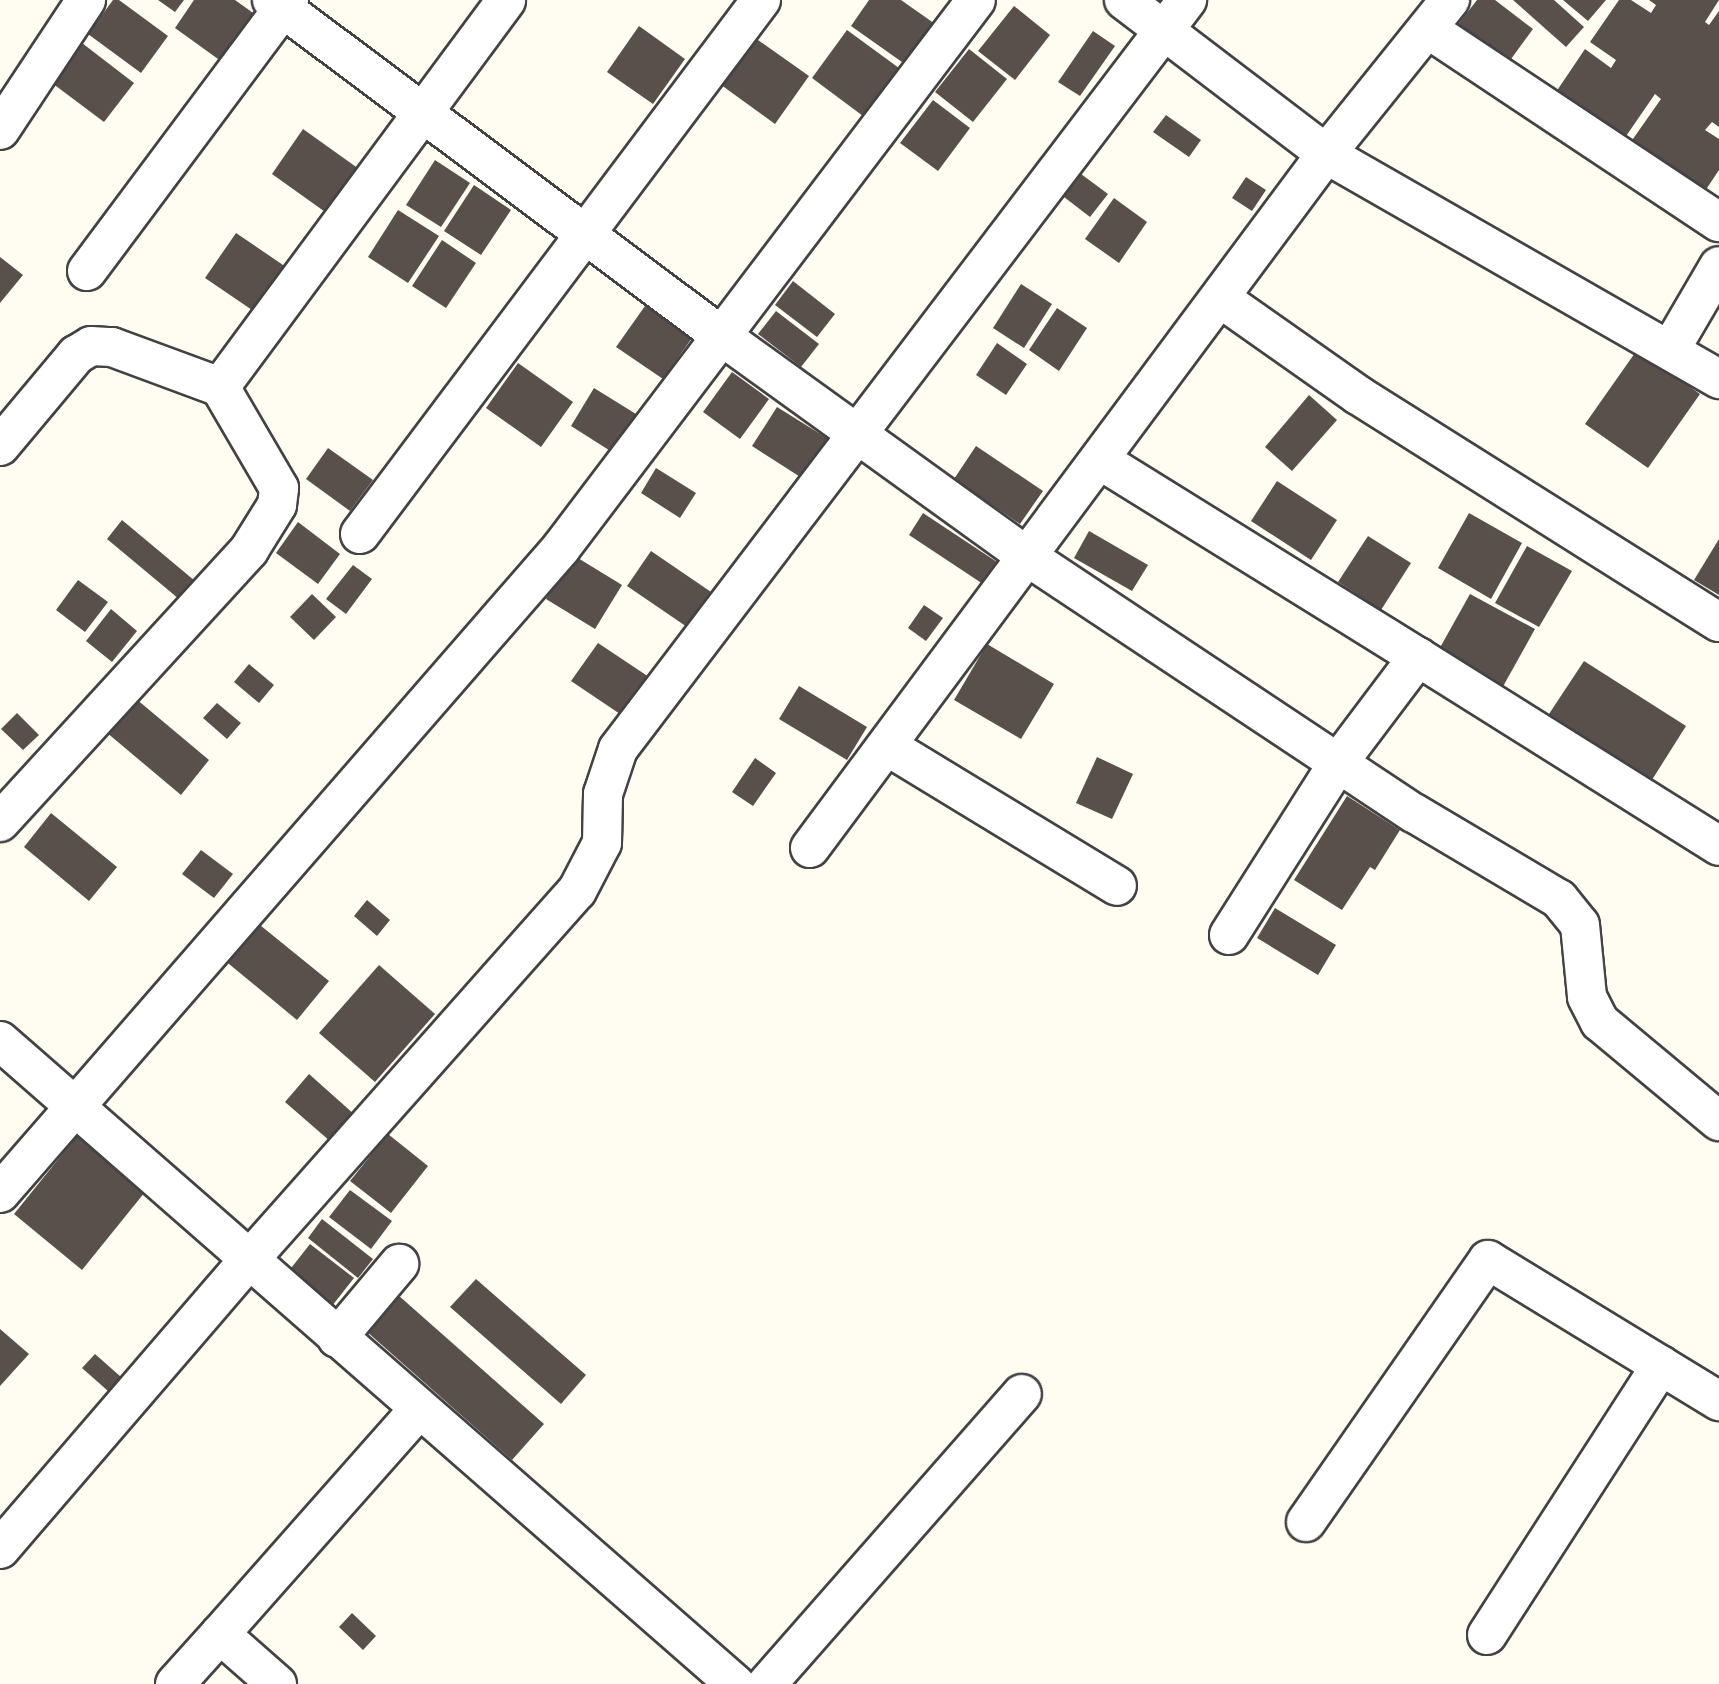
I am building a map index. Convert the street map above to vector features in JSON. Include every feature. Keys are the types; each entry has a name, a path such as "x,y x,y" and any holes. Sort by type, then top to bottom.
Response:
{"street":[{"path":"0,130 86,0"},
{"path":"220,387 506,0"},
{"path":"360,534 583,232 761,0"},
{"path":"0,1193 561,548 976,0"},
{"path":"1124,0 1326,154 1719,379"},
{"path":"0,1549 249,1260 577,891 602,843 603,794 618,749 1187,0"},
{"path":"87,271 281,3 720,335 1028,557 1414,813 1559,899 1580,925 1587,997 1600,1022 1719,1121"},
{"path":"810,848 1326,154 1439,15 1719,222"},
{"path":"1670,350 1719,266"},
{"path":"1220,298 1358,395 1719,622"},
{"path":"0,446 76,355 91,346 112,347 220,387 279,488 277,505 249,550 0,822"},
{"path":"1100,460 1719,846"},
{"path":"1229,935 1338,763 1418,657"},
{"path":"887,746 1117,886"},
{"path":"0,1041 735,1684"},
{"path":"1306,1522 1488,1260 1719,1401"},
{"path":"337,1338 399,1264"},
{"path":"1487,1635 1661,1365"},
{"path":"767,1684 1022,1394"},
{"path":"175,1684 419,1409"},
{"path":"220,1634 277,1684"}],"building":[{"path":"113,0 119,0 168,36 141,73 88,34"},
{"path":"158,0 184,0 175,12"},
{"path":"194,0 235,0 259,17 225,64 175,28"},
{"path":"869,0 901,0 938,26 909,67 851,26"},
{"path":"1477,0 1495,0 1533,29 1503,70 1453,31"},
{"path":"1513,0 1554,0 1584,27 1566,47"},
{"path":"1563,0 1606,0 1588,21"},
{"path":"1619,0 1631,0 1651,13 1656,5 1649,0 1719,0 1705,22 1709,25 1719,11 1719,127 1712,122 1705,130 1719,139 1719,170 1701,197 1628,146 1661,99 1655,94 1622,142 1554,95 1585,49 1611,68 1616,60 1590,42"},
{"path":"1014,6 1050,35 1015,80 978,51"},
{"path":"639,26 685,59 653,104 607,72"},
{"path":"847,30 899,68 863,116 812,78"},
{"path":"1093,31 1115,46 1080,96 1058,82"},
{"path":"751,35 809,76 775,124 717,82"},
{"path":"82,43 134,83 104,122 52,83"},
{"path":"969,49 1007,79 973,122 935,92"},
{"path":"933,100 970,128 938,171 900,143"},
{"path":"1166,115 1201,140 1189,157 1153,132"},
{"path":"303,129 359,169 328,214 272,174"},
{"path":"435,160 470,183 441,227 406,205"},
{"path":"1081,174 1108,194 1090,217 1064,197"},
{"path":"1246,177 1266,190 1252,211 1232,198"},
{"path":"474,185 511,210 481,255 444,231"},
{"path":"1114,198 1147,222 1119,263 1085,239"},
{"path":"398,210 439,236 408,283 368,257"},
{"path":"236,233 286,267 255,312 205,278"},
{"path":"442,240 476,263 446,308 412,286"},
{"path":"0,257 23,275 0,303"},
{"path":"793,281 835,314 817,337 775,305"},
{"path":"1021,284 1052,304 1024,348 993,328"},
{"path":"645,306 692,338 663,379 616,347"},
{"path":"1057,308 1087,328 1059,371 1029,350"},
{"path":"776,311 819,344 801,367 758,334"},
{"path":"997,343 1027,364 1006,395 976,375"},
{"path":"1637,350 1700,394 1648,468 1585,424"},
{"path":"518,363 573,402 541,447 486,408"},
{"path":"732,372 769,399 740,439 703,412"},
{"path":"594,388 636,414 612,452 571,426"},
{"path":"1309,395 1337,420 1292,471 1265,447"},
{"path":"777,407 830,440 805,480 752,446"},
{"path":"976,446 1043,491 1020,524 954,479"},
{"path":"328,448 373,480 350,511 306,479"},
{"path":"656,468 696,493 680,518 641,493"},
{"path":"1277,481 1337,520 1311,560 1251,521"},
{"path":"923,513 997,562 983,584 909,535"},
{"path":"1469,513 1522,543 1491,599 1438,568"},
{"path":"122,520 201,586 185,604 107,539"},
{"path":"298,522 340,554 318,584 276,553"},
{"path":"1089,531 1148,565 1132,591 1074,558"},
{"path":"1368,536 1411,563 1381,610 1338,582"},
{"path":"1719,539 1719,595 1694,580"},
{"path":"1527,546 1572,571 1539,627 1495,603"},
{"path":"651,551 714,594 690,629 627,586"},
{"path":"573,555 622,585 595,629 546,599"},
{"path":"353,565 372,579 346,614 326,599"},
{"path":"78,580 108,602 85,632 56,610"},
{"path":"312,594 336,617 314,640 290,617"},
{"path":"1470,594 1535,629 1501,690 1437,653"},
{"path":"924,605 943,618 926,641 908,628"},
{"path":"111,609 137,631 112,662 86,641"},
{"path":"598,643 649,677 623,716 571,681"},
{"path":"987,644 1054,684 1021,739 954,700"},
{"path":"1584,661 1686,726 1650,783 1547,717"},
{"path":"249,664 274,685 259,703 234,682"},
{"path":"799,686 867,727 847,760 779,719"},
{"path":"135,698 209,760 181,795 106,732"},
{"path":"217,703 241,723 227,739 203,718"},
{"path":"17,713 39,735 23,750 1,729"},
{"path":"1097,757 1133,774 1112,819 1076,803"},
{"path":"755,758 776,773 753,806 732,792"},
{"path":"1347,796 1400,830 1375,870 1370,867 1342,910 1294,880"},
{"path":"51,813 117,867 89,901 24,847"},
{"path":"201,850 233,874 214,898 182,874"},
{"path":"367,900 390,920 377,936 354,916"},
{"path":"1275,908 1336,945 1318,975 1257,938"},
{"path":"255,921 329,981 297,1020 223,959"},
{"path":"379,965 435,1014 375,1082 319,1033"},
{"path":"309,1074 355,1115 331,1142 285,1102"},
{"path":"388,1134 428,1166 391,1213 350,1181"},
{"path":"77,1136 145,1192 82,1270 14,1214"},
{"path":"350,1190 392,1221 371,1249 329,1217"},
{"path":"322,1219 373,1259 358,1278 308,1238"},
{"path":"310,1244 354,1278 332,1306 288,1272"},
{"path":"476,1279 586,1375 561,1404 450,1307"},
{"path":"398,1295 544,1424 512,1460 366,1331"},
{"path":"0,1329 29,1354 0,1386"},
{"path":"95,1354 121,1377 108,1391 82,1368"},
{"path":"352,1613 376,1636 363,1650 339,1627"}]}
